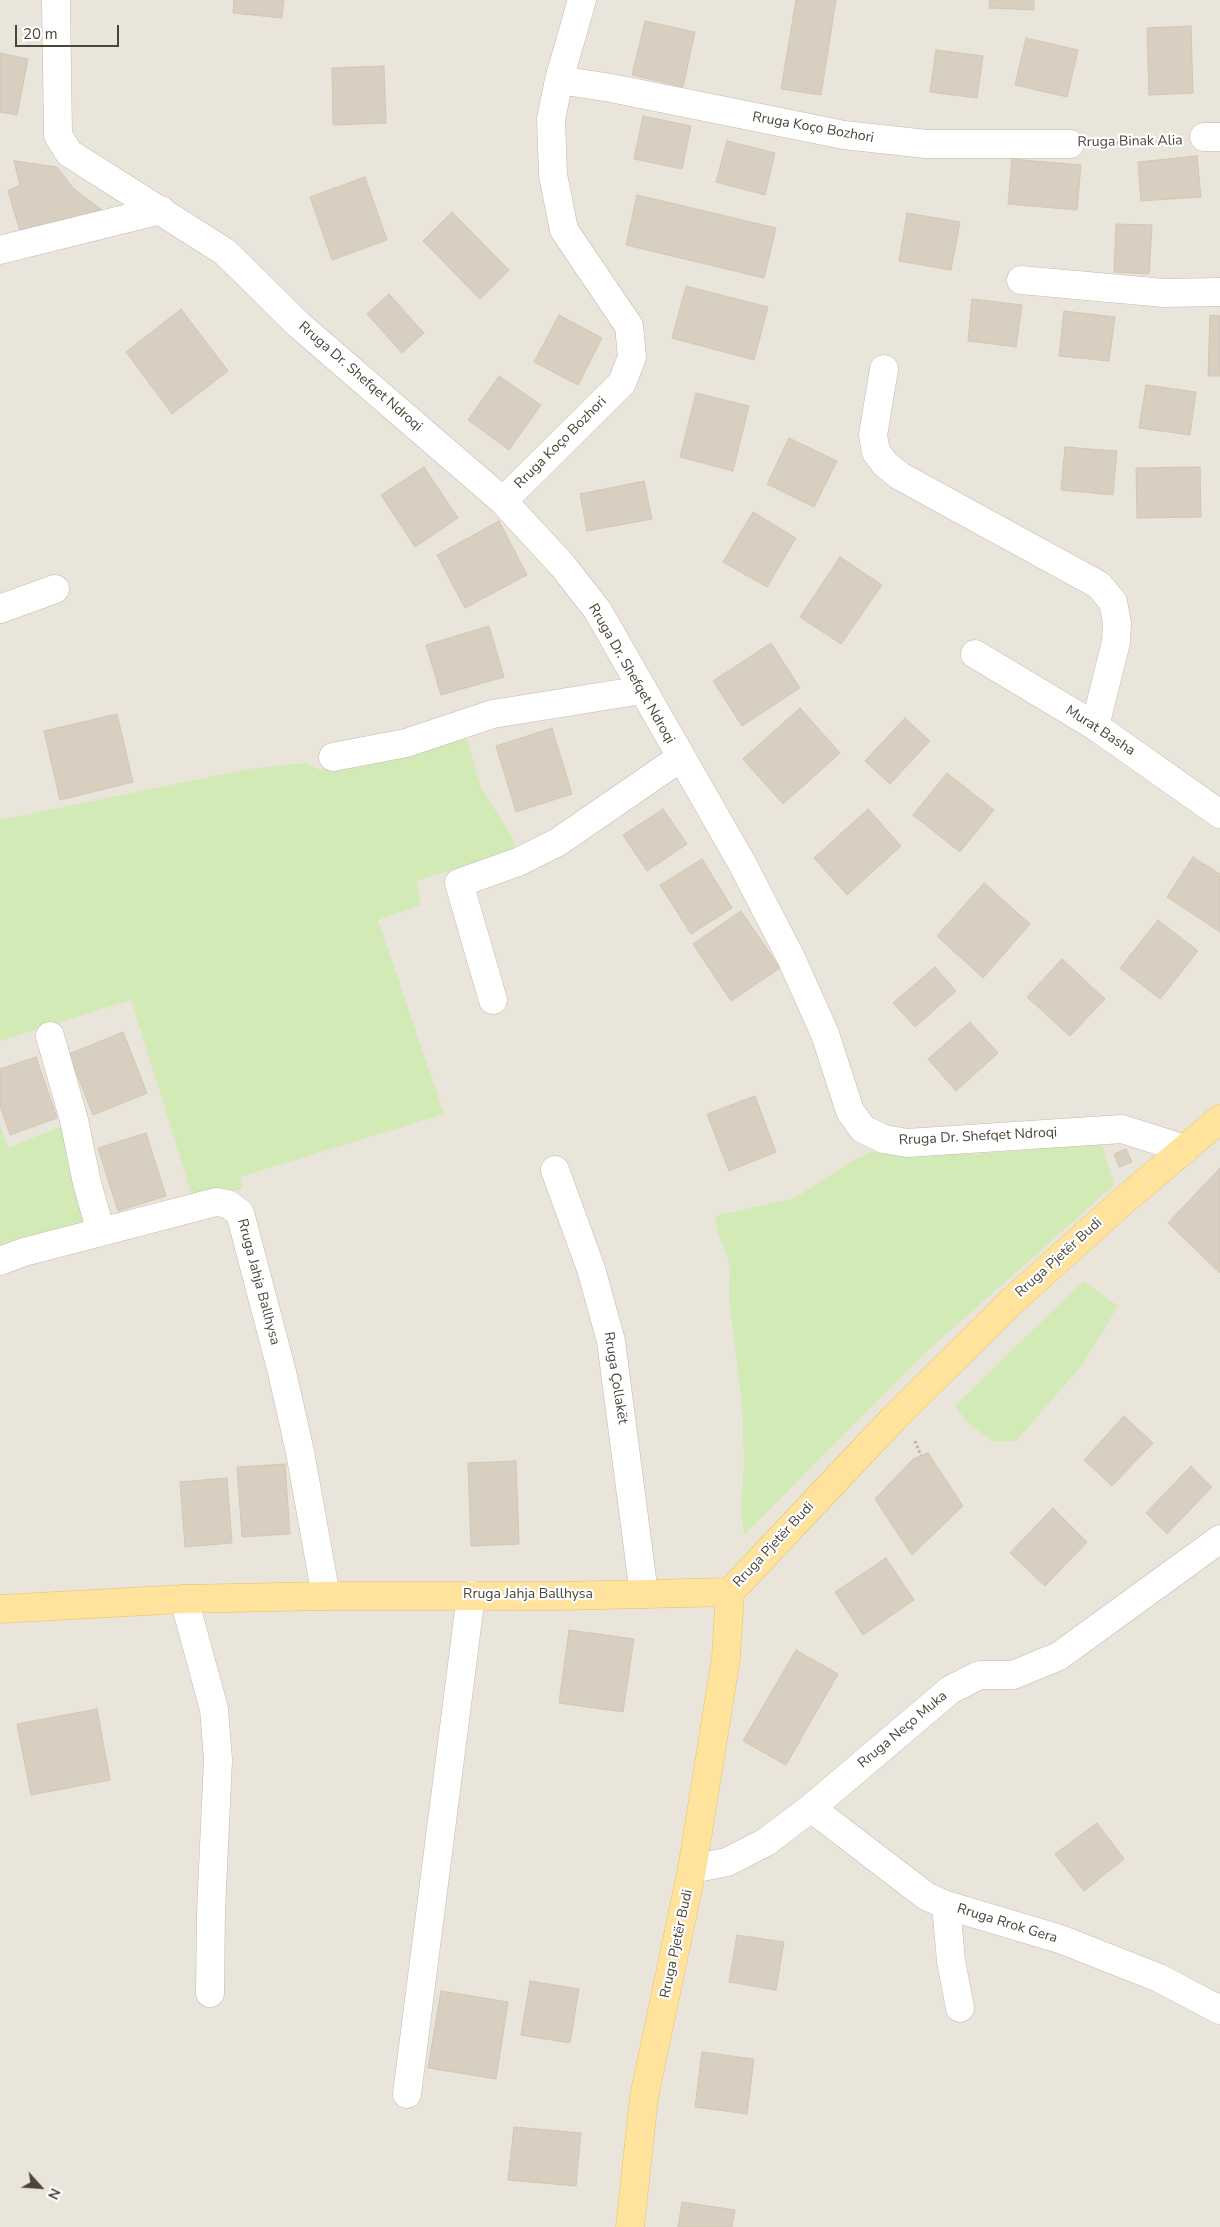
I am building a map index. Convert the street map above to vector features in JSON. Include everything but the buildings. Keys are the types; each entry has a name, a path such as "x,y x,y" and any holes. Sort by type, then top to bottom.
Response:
{"main road":[{"name":"Rruga Pjetër Budi","path":"630,2227 644,2097 692,1869 726,1658 730,1592 888,1425 1011,1302 1121,1203 1220,1119"},
{"name":"Rruga Jahja Ballhysa","path":"0,1609 184,1599 326,1596 560,1596 730,1592"}],"street":[{"name":"Rruga Dr. Shefqet Ndroqi","path":"56,0 58,135 69,153 225,252 299,325 503,501 563,566 598,611 743,866 791,958 825,1034 850,1111 863,1129 884,1139 907,1143 1122,1129 1185,1149"},
{"name":"Rruga Koço Bozhori","path":"503,501 622,383 632,357 629,326 564,230 553,174 551,119 559,80 582,0"},
{"name":"Rruga Koço Bozhori","path":"559,80 611,88 844,135 926,144 1070,144"},
{"path":"0,250 161,210"},
{"path":"1021,280 1164,293 1220,292"},
{"path":"884,369 873,435 876,452 886,464 900,476 1099,585 1113,602 1117,623 1116,642 1095,726"},
{"path":"0,609 55,589"},
{"name":"Murat Basha","path":"975,654 1095,726 1220,814"},
{"path":"333,757 406,742 493,714 642,690"},
{"path":"493,1000 459,883 518,862 558,842 680,758"},
{"path":"50,1036 74,1120 87,1183 101,1232"},
{"name":"Rruga Çollakët","path":"555,1170 591,1269 611,1340 644,1594"},
{"name":"Rruga Jahja Ballhysa","path":"0,1261 24,1252 216,1202 228,1204 240,1213 284,1380 300,1452 326,1596"},
{"name":"Rruga Neço Muka","path":"692,1869 727,1862 750,1851 782,1831 950,1690 979,1676 1013,1675 1059,1656 1220,1539"},
{"path":"406,2094 428,1938 471,1595"},
{"path":"184,1599 214,1709 218,1760 210,1993"},
{"name":"Rruga Rrok Gera","path":"811,1808 926,1896 946,1905 1060,1939 1159,1978 1220,2010"},
{"path":"946,1905 951,1961 960,2008"}],"path":[{"name":"Rruga Binak Alia","path":"1070,144 1184,142 1212,137"},
{"path":"916,1441 920,1456"}],"shaded area":[{"path":"0,0 1220,0 1220,2227 0,2227"}],"green space":[{"path":"466,736 481,788 514,840 515,851 416,881 421,905 378,920 444,1114 240,1177 243,1189 193,1198 131,1000 0,1041 0,820 248,769 306,763 320,770"},
{"path":"0,1124 8,1148 65,1125 84,1215 80,1227 0,1249"},
{"path":"1102,1144 1114,1185 925,1353 744,1535 741,1507 744,1464 742,1406 729,1297 730,1265 717,1230 715,1216 795,1198 852,1161 872,1152 973,1154"},
{"path":"1083,1281 1118,1306 1082,1365 1016,1441 994,1442 968,1423 955,1406"}]}
